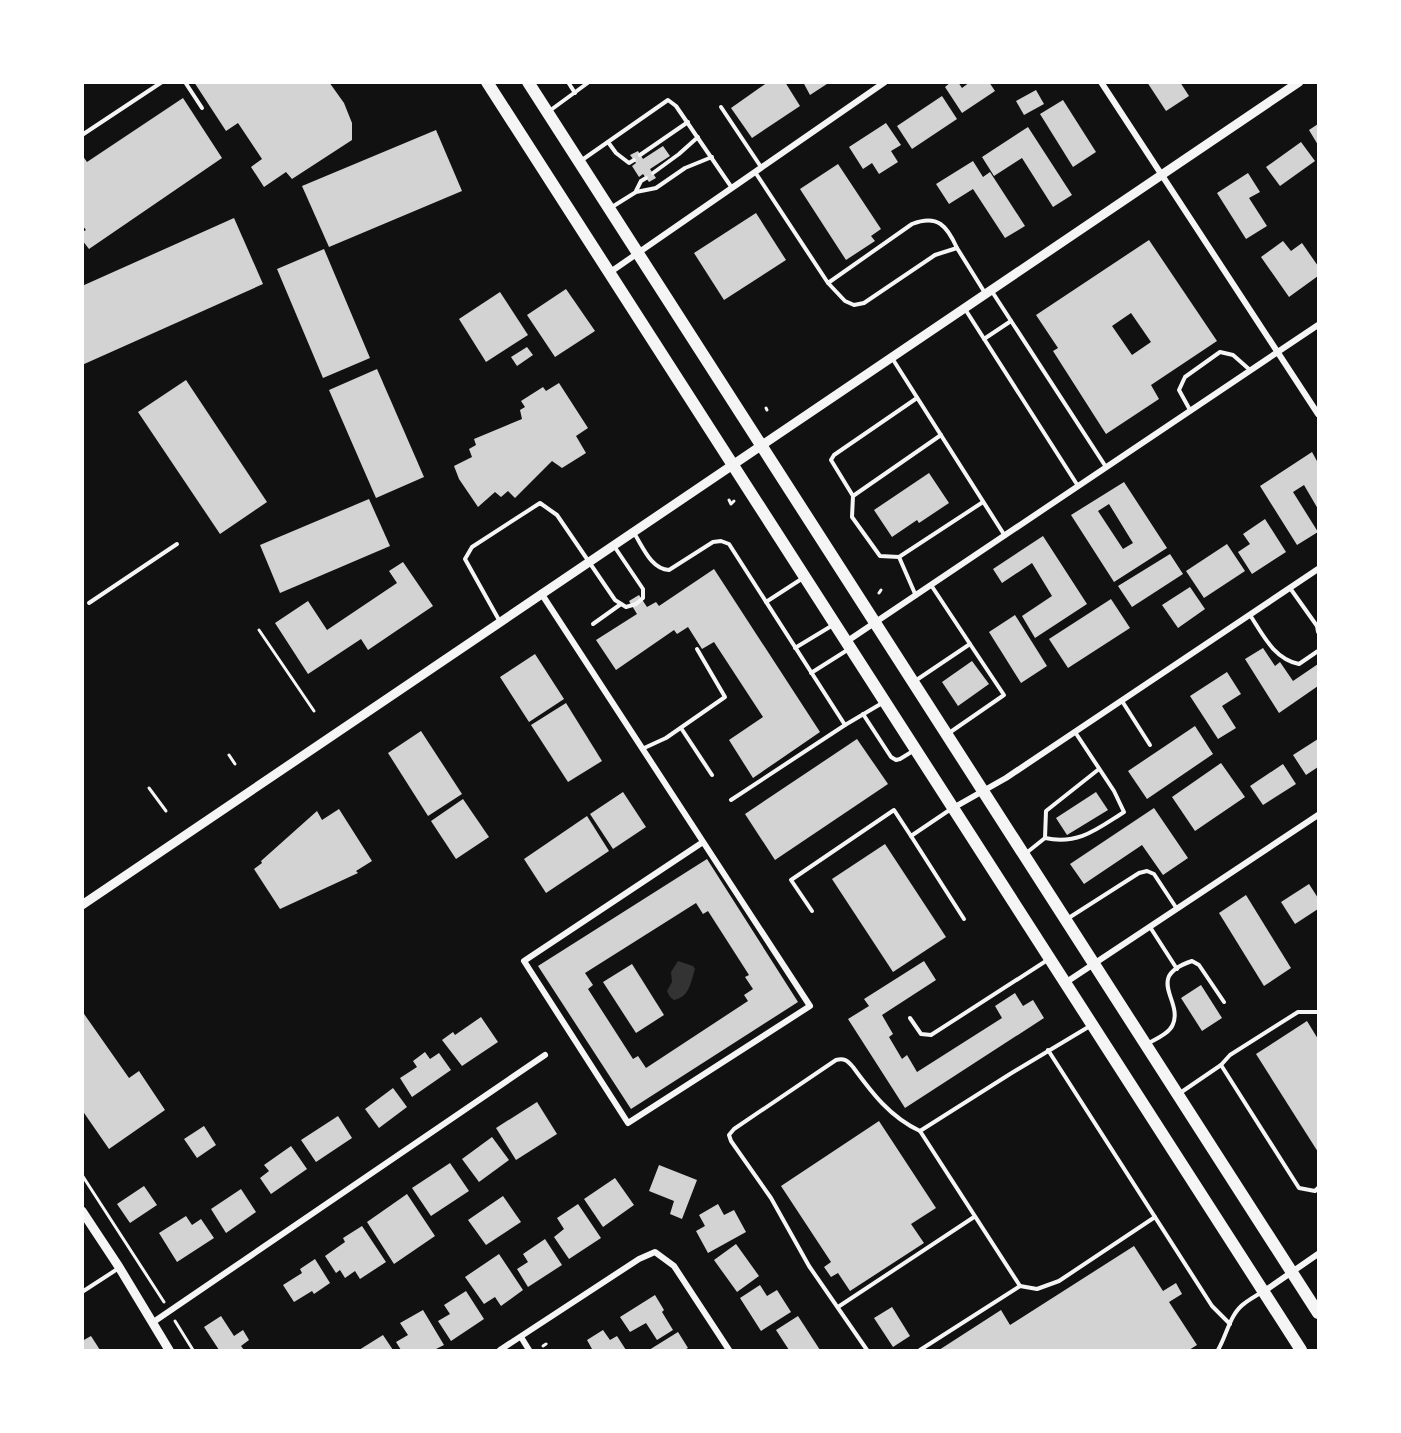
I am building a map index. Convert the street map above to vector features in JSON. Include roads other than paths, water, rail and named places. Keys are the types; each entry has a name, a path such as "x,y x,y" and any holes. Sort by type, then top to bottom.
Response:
{"main road":[{"path":"487,82 1301,1350"},
{"path":"528,82 1318,1313"}],"street":[{"path":"609,273 885,82"},
{"path":"1101,82 1318,414"},
{"path":"82,905 1299,82"},
{"path":"848,645 875,623 1318,325"},
{"path":"952,808 1006,778 1318,569"},
{"path":"541,593 810,1006 628,1123 524,961 703,842"},
{"path":"1065,983 1318,815"},
{"path":"152,1323 545,1055"},
{"path":"82,1211 169,1350"},
{"path":"500,1350 639,1259 655,1252 674,1266 729,1350"},
{"path":"1263,1292 1318,1254"},
{"path":"520,1337 529,1350"}],"lane":[{"path":"82,135 162,82"},
{"path":"185,82 202,108"},
{"path":"568,82 575,93"},
{"path":"547,112 589,82"},
{"path":"579,162 668,100 676,106 688,122 732,188"},
{"path":"721,107 762,167"},
{"path":"640,155 688,122"},
{"path":"652,173 698,137"},
{"path":"608,142 616,153 629,163 634,160"},
{"path":"609,209 636,192 657,188 685,168 712,157"},
{"path":"755,172 828,283 845,301 854,305 864,303 935,255 957,248"},
{"path":"636,192 641,181 646,177"},
{"path":"828,283 912,224 920,221 936,221 943,225 988,292 1011,321 1106,467"},
{"path":"964,308 1078,486"},
{"path":"984,339 1011,321"},
{"path":"1190,411 1179,390 1185,377 1221,352 1233,355 1250,371"},
{"path":"891,357 1005,536"},
{"path":"917,398 834,455 831,460 853,496 852,517 880,556 899,556 983,502"},
{"path":"853,496 941,435"},
{"path":"499,621 465,559 472,547 516,516 540,503 557,515 615,600 627,607 643,598 642,589 614,545"},
{"path":"634,532 660,569 669,570 713,542 721,541 729,544 845,725"},
{"path":"89,603 177,544"},
{"path":"899,556 916,596"},
{"path":"766,602 804,577"},
{"path":"931,585 1004,695 948,734"},
{"path":"1290,588 1312,619 1318,632"},
{"path":"593,624 621,604"},
{"path":"1250,615 1276,653 1283,659 1299,664 1318,651"},
{"path":"795,648 834,624"},
{"path":"914,682 970,644"},
{"path":"811,673 848,645"},
{"path":"642,750 666,738 725,697 697,649"},
{"path":"1122,701 1150,745"},
{"path":"730,800 884,702"},
{"path":"862,714 891,757 896,760 900,759 915,750"},
{"path":"681,728 712,775"},
{"path":"1045,838 1061,842 1087,836 1124,812 1114,791 1074,732"},
{"path":"1045,838 1046,811 1099,769"},
{"path":"911,836 952,808"},
{"path":"812,911 791,880 894,810 964,919"},
{"path":"1024,854 1045,838"},
{"path":"1066,919 1139,873 1147,871 1154,874 1177,909"},
{"path":"1150,927 1177,969"},
{"path":"910,1018 921,1034 931,1035 1049,959"},
{"path":"1147,1045 1173,1025 1175,1018 1168,980 1177,969 1192,961 1199,965 1224,1002"},
{"path":"1178,1094 1221,1065 1230,1056 1298,1012 1318,1012"},
{"path":"920,1131 1048,1050 1092,1025"},
{"path":"1048,1050 1212,1306 1230,1324"},
{"path":"867,1350 809,1266 771,1198 731,1141 729,1134 836,1060 848,1061 881,1104 909,1126 920,1131 1020,1286"},
{"path":"1221,1065 1299,1188 1315,1191 1318,1188"},
{"path":"838,1306 974,1217"},
{"path":"920,1350 1020,1286 1037,1289 1059,1281 1155,1217"},
{"path":"82,1292 119,1267"},
{"path":"1218,1350 1230,1324 1243,1304 1263,1292"}]}
